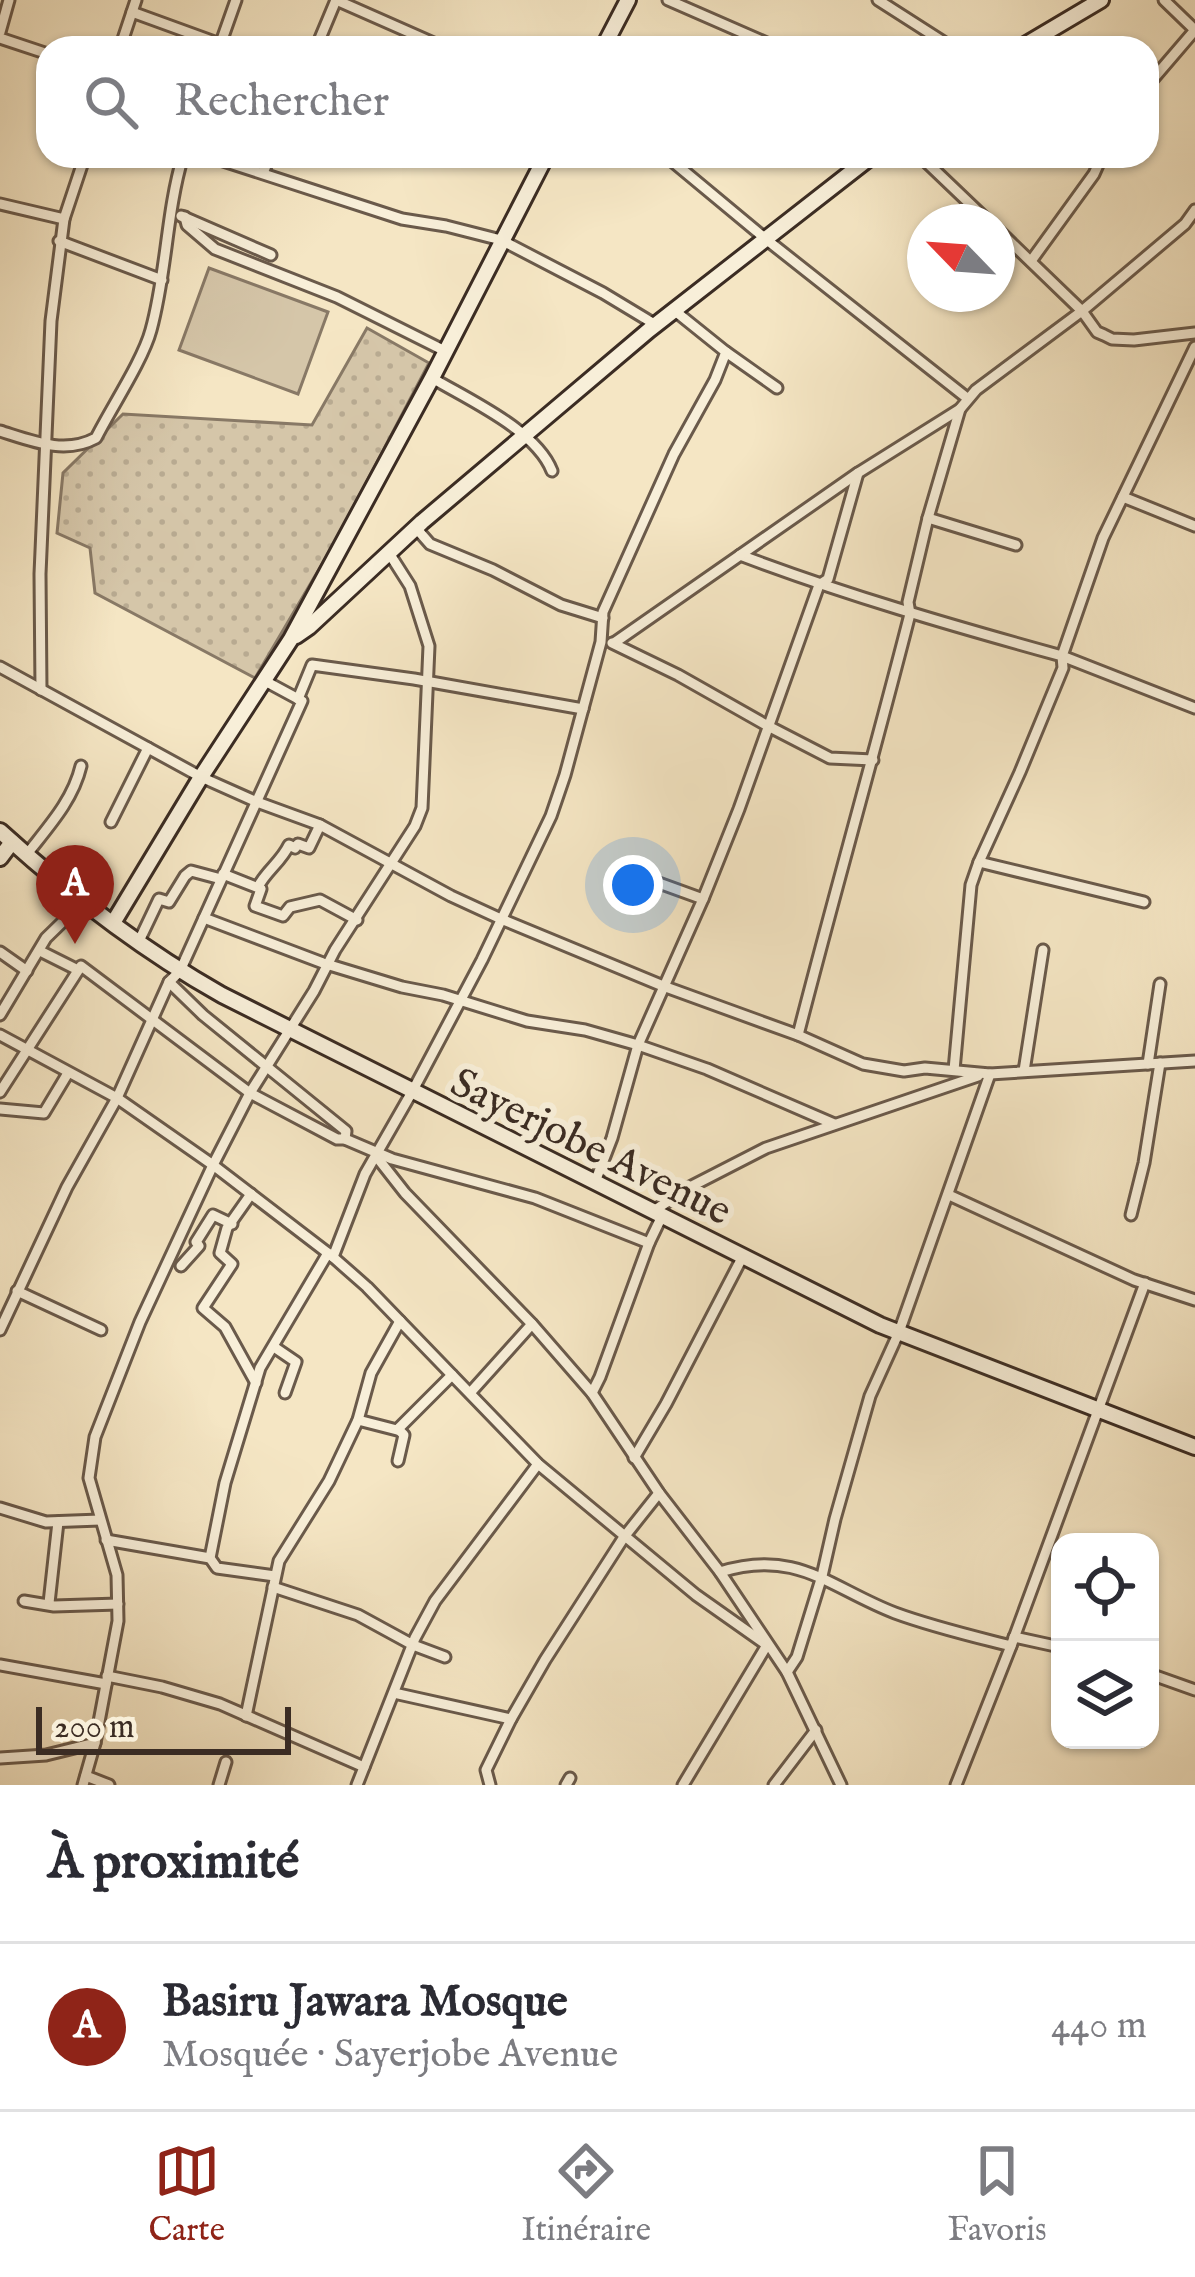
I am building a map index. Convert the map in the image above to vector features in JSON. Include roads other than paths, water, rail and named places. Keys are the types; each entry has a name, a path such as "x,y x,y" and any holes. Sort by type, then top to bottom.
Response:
{"street":[{"path":"9,0 0,35 36,49"},
{"path":"124,36 136,0"},
{"path":"223,36 236,0"},
{"path":"321,36 336,0 418,36"},
{"path":"609,36 628,0"},
{"path":"668,0 750,36"},
{"path":"878,0 934,36"},
{"path":"1040,36 1101,0"},
{"path":"1159,72 1195,30 1164,0"},
{"path":"132,12 194,36"},
{"path":"41,690 40,574 51,322 59,241 81,168"},
{"path":"0,430 46,445 80,446 96,438 150,336 179,168"},
{"path":"246,168 402,219 502,240 656,325"},
{"path":"262,173 264,168"},
{"path":"113,923 291,639 540,168"},
{"path":"680,168 968,398"},
{"path":"291,639 656,325 854,168"},
{"path":"933,168 970,204"},
{"path":"1031,261 1097,168"},
{"path":"0,204 64,220"},
{"path":"798,1035 873,760 910,614 908,602 928,518 960,409 1185,224 1195,210"},
{"path":"171,212 271,255"},
{"path":"184,217 215,249 337,297 445,351"},
{"path":"59,241 162,280"},
{"path":"1015,246 1082,311 1097,332 1112,339 1195,333"},
{"path":"675,310 777,388"},
{"path":"954,1070 971,886 979,862 1063,668 1062,656 1103,538 1195,347"},
{"path":"210,1558 225,1483 260,1368 330,1255 375,1154 412,1093 550,816 566,775 601,642 603,612 726,352"},
{"path":"1183,368 1195,378"},
{"path":"432,378 526,436 546,456 552,471"},
{"path":"614,643 858,473 960,409"},
{"path":"595,1182 613,1138 638,1045 739,809 819,585 828,580 858,473"},
{"path":"1123,497 1195,526"},
{"path":"928,518 1016,545"},
{"path":"416,528 430,544 561,604 603,618"},
{"path":"109,1785 85,1780 118,1622 117,1575 89,1478 91,1453 140,1322 213,1165 250,1093 422,808 429,646 410,586 389,553"},
{"path":"740,555 910,614 1062,656 1195,707"},
{"path":"601,642 614,643 678,675 830,758 873,760"},
{"path":"298,698 313,665 583,709"},
{"path":"0,667 201,777 320,825 501,919 663,986 885,1069 990,1074"},
{"path":"0,1330 67,1186 117,1098 204,918 302,701 265,681"},
{"path":"111,822 148,748"},
{"path":"28,854 65,804 81,766"},
{"path":"258,887 289,845 309,848 320,825"},
{"name":"Sayerjobe Avenue","path":"0,830 139,941 174,976 899,1332 1195,1448"},
{"path":"0,858 13,842"},
{"path":"979,862 1144,902"},
{"path":"623,870 703,899"},
{"path":"139,941 159,899 169,902 191,871 258,887 255,906 283,916 290,907 320,900 357,920"},
{"path":"0,1016 46,938 85,900"},
{"path":"253,936 263,909"},
{"path":"204,918 402,987 638,1045 834,1124"},
{"path":"1024,1071 1043,950"},
{"path":"40,951 78,970"},
{"path":"0,952 27,971"},
{"path":"0,1092 81,966 250,1093 337,1138 375,1154 536,1198 649,1243"},
{"path":"174,976 203,1015 346,1131 345,1139"},
{"path":"1131,1215 1144,1163 1160,984"},
{"path":"0,1035 117,1098 330,1255 538,1464 696,1595 766,1645"},
{"path":"592,1393 657,1214 688,1188 748,1156 958,1082 990,1074 1195,1061"},
{"path":"0,1109 44,1113 68,1073"},
{"path":"787,1672 822,1576 870,1396 899,1332 990,1074"},
{"path":"375,1154 405,1193 592,1393 787,1672 841,1785"},
{"path":"250,1194 227,1228 220,1253 232,1264 202,1308 225,1327 256,1383"},
{"path":"949,1195 1145,1283 1195,1300"},
{"path":"182,1266 199,1246 196,1242 213,1215 232,1224"},
{"path":"634,1458 743,1256"},
{"path":"956,1785 1145,1283"},
{"path":"17,1291 101,1330"},
{"path":"245,1716 279,1561 329,1481 358,1420 370,1372 400,1322"},
{"path":"470,1393 532,1324"},
{"path":"274,1347 296,1362 285,1393"},
{"path":"398,1429 452,1375"},
{"path":"358,1420 398,1429 404,1435 398,1461"},
{"path":"357,1785 412,1645 435,1601 538,1464"},
{"path":"490,1785 486,1770 511,1719 624,1537 659,1493"},
{"path":"0,1508 46,1522 100,1520"},
{"path":"50,1603 58,1522"},
{"path":"106,1540 210,1558 217,1568 274,1581 445,1657"},
{"path":"720,1572 740,1565 780,1565 822,1576 890,1611 941,1628 1051,1646"},
{"path":"24,1601 54,1606 118,1604"},
{"path":"683,1785 766,1645"},
{"path":"0,1666 162,1687 220,1704 364,1767"},
{"path":"1159,1677 1195,1690"},
{"path":"394,1693 511,1719"},
{"path":"774,1785 816,1730"},
{"path":"0,1758 46,1755 95,1742"},
{"path":"219,1785 226,1762"}],"place":[{"name":"Basiru Jawara Mosque","path":"75,944"}]}
